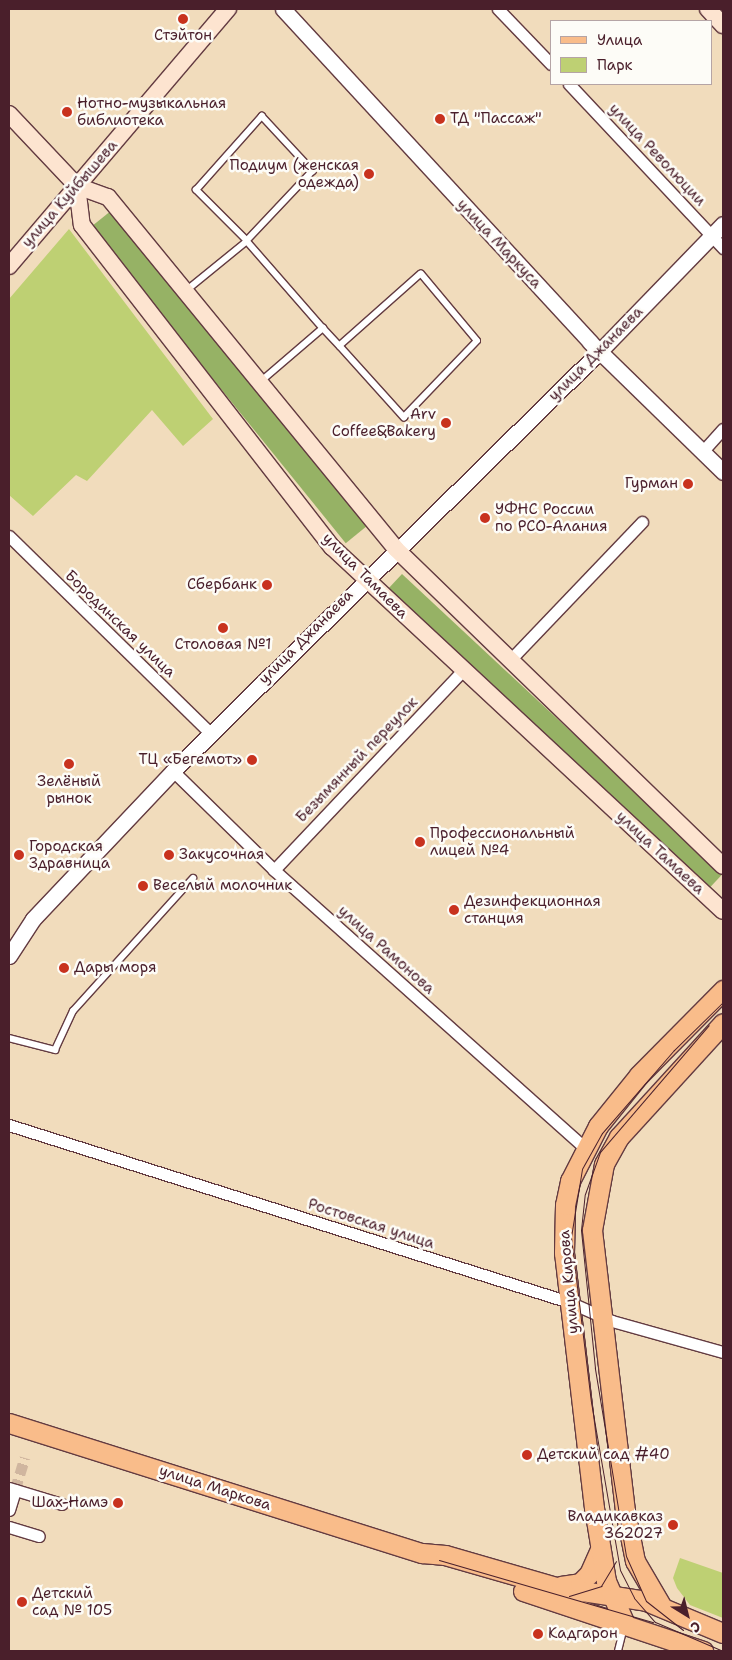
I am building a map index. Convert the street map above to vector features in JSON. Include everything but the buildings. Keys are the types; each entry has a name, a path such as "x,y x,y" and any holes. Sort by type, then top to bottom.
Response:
{"main road":[{"name":"улица Куйбышева","path":"9,266 228,9"},
{"path":"708,9 723,25"},
{"path":"9,114 77,186 108,197 396,549 723,866"},
{"name":"улица Тамаева","path":"77,186 82,225 332,547 723,911"},
{"name":"улица Кирова","path":"625,1624 610,1596 600,1548 569,1302 563,1222 570,1181 584,1147 639,1075 723,990"},
{"name":"улица Кирова","path":"663,1608 644,1581 630,1536 600,1316 592,1230 604,1164 636,1116 723,1023"},
{"name":"улица Маркова","path":"9,1423 422,1553 445,1555 556,1587 610,1596 663,1608 680,1619 723,1633"},
{"path":"556,1587 580,1583 589,1574 600,1548"},
{"name":"улица Маркова","path":"422,1553 439,1565 625,1624 703,1651"}],"street":[{"name":"улица Маркуса","path":"283,9 599,352 723,472"},
{"path":"498,9 550,63"},
{"name":"улица Революции","path":"570,85 723,248"},
{"name":"улица Джанаева","path":"9,956 33,919 173,770 364,578 599,352 723,224"},
{"path":"702,452 723,430"},
{"path":"510,660 642,522"},
{"name":"Бородинская улица","path":"9,536 210,733"},
{"name":"Безымянный переулок","path":"274,870 463,670"},
{"name":"улица Рамонова","path":"173,770 274,870 584,1147"},
{"name":"Ростовская улица","path":"9,1125 569,1302 600,1316 723,1352"},
{"path":"9,1510 12,1488 62,1504"},
{"path":"9,1527 39,1536"}],"lane":[{"path":"185,291 246,240 313,171 262,116 196,190 246,240 323,328 404,417 477,341 421,274 340,346"},
{"path":"260,382 323,328"},
{"path":"9,1038 55,1050 73,1011 193,878"},
{"path":"618,1651 625,1624"}],"green space":[{"path":"112,210 368,526 346,543 90,228"},
{"path":"69,229 213,419 183,446 152,410 87,481 76,475 33,516 9,495 9,299"},
{"path":"402,574 723,873 709,889 388,589"},
{"path":"680,1558 723,1573 723,1618 690,1605 677,1588 673,1578"}],"tunnel":[{"path":"15,1490 25,1458"}],"tram line":[{"path":"723,1002 674,1050 602,1133 582,1169 571,1237 591,1402 620,1570 634,1598 655,1622 723,1651"},
{"path":"683,1630 646,1601 626,1556 595,1368 581,1230 585,1194 600,1152 709,1025"},
{"path":"439,1560 653,1622"},
{"path":"569,1596 601,1586 616,1561"}],"place":[{"name":"Стэйтон","path":"183,19"},
{"name":"Нотно-музыкальная библиотека","path":"67,112"},
{"name":"ТД \"Пассаж\"","path":"440,119"},
{"name":"Подиум (женская одежда)","path":"369,174"},
{"name":"Arv Coffee&Bakery","path":"446,423"},
{"name":"Гурман","path":"688,484"},
{"name":"УФНС России по РСО-Алания","path":"485,518"},
{"name":"Сбербанк","path":"267,585"},
{"name":"Столовая №1","path":"223,628"},
{"name":"ТЦ «Бегемот»","path":"252,760"},
{"name":"Зелёный рынок","path":"69,764"},
{"name":"Профессиональный лицей №4","path":"420,842"},
{"name":"Городская Здравница","path":"19,855"},
{"name":"Закусочная","path":"169,855"},
{"name":"Веселый молочник","path":"143,886"},
{"name":"Дезинфекционная станция","path":"454,910"},
{"name":"Дары моря","path":"64,968"},
{"name":"Детский сад #40","path":"527,1455"},
{"name":"Шах-Намэ","path":"118,1503"},
{"name":"Владикавказ 362027","path":"673,1525"},
{"name":"Детский сад № 105","path":"22,1602"},
{"name":"Кадгарон","path":"538,1634"}]}
